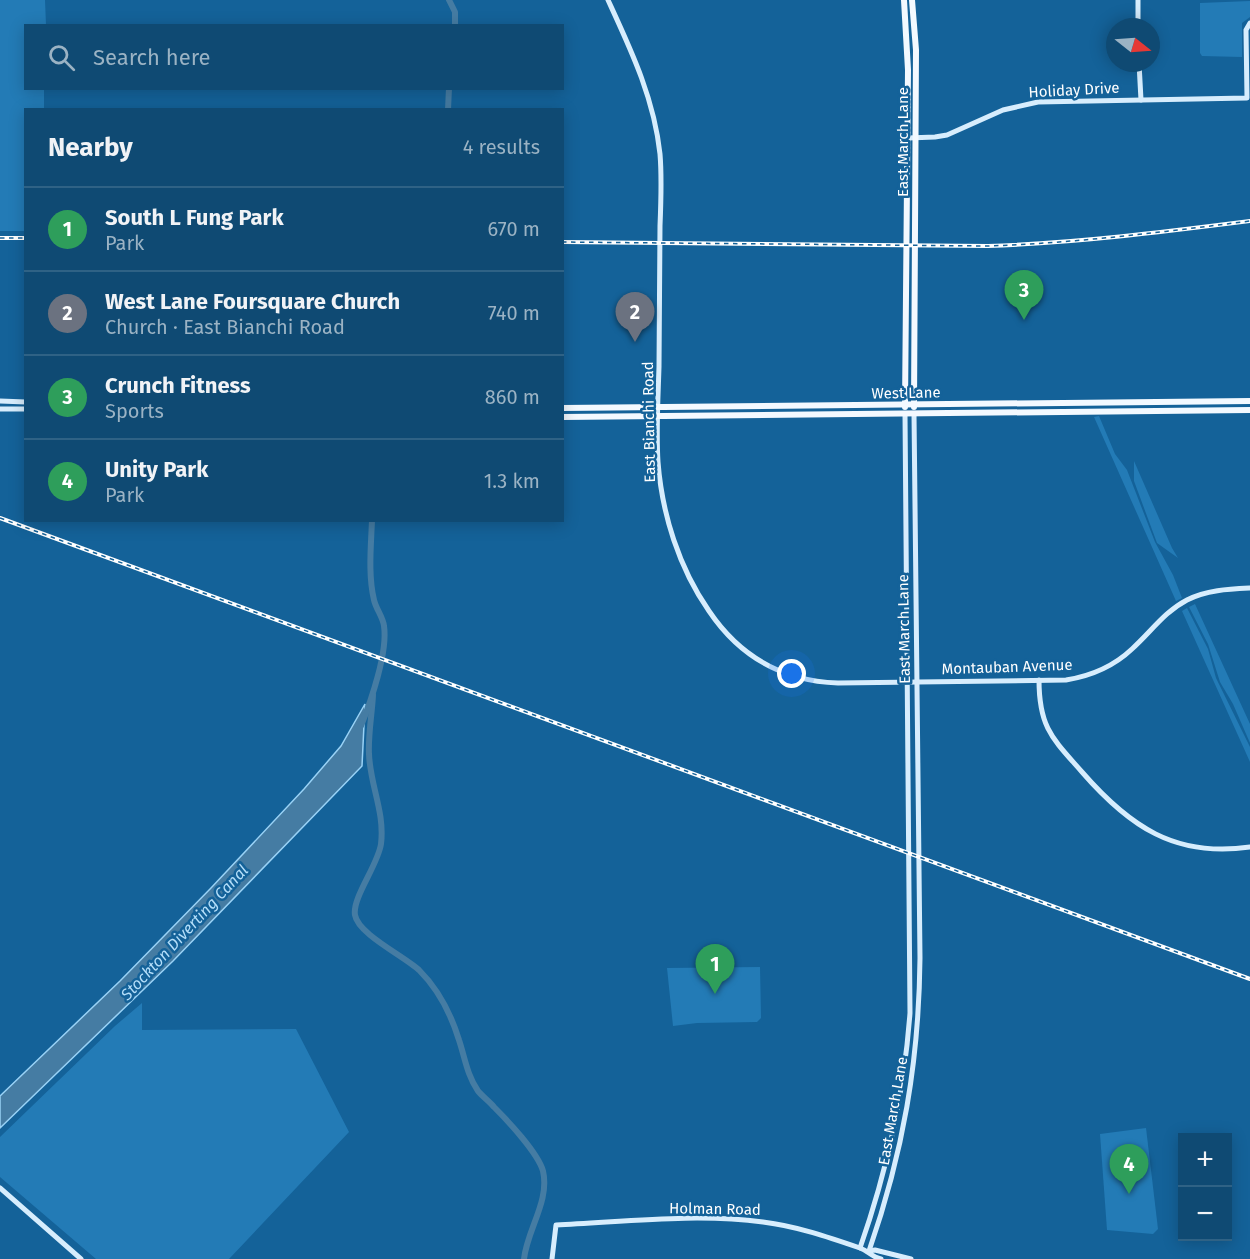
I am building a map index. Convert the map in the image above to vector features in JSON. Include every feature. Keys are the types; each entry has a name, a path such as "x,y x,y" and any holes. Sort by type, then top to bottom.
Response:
{"main road":[{"name":"East Bianchi Road","path":"608,0 639,69 651,104 658,138 661,186 658,407 660,477 675,544 702,601 727,636 757,659 799,678 838,683 916,682"},
{"name":"East March Lane","path":"869,1251 885,1206 898,1156 913,1069 919,1015 911,138 908,42 904,0"},
{"name":"East March Lane","path":"860,1248 882,1183 907,1055 911,958 905,405 911,138 916,50 912,0"},
{"path":"1138,0 1138,18"},
{"name":"Holiday Drive","path":"911,138 947,135 1003,110 1030,103 1247,98 1249,24"},
{"path":"1139,72 1141,100"},
{"path":"0,401 24,402"},
{"name":"West Lane","path":"564,408 1250,401"},
{"path":"0,409 24,410"},
{"name":"West Lane","path":"564,417 1250,410"},
{"name":"Montauban Avenue","path":"916,682 1074,678 1101,670 1125,655 1163,617 1185,601 1212,592 1250,588"},
{"path":"1039,680 1040,709 1051,736 1103,796 1124,815 1156,834 1184,844 1221,849 1250,847"},
{"path":"0,1188 81,1259"},
{"name":"Holman Road","path":"552,1259 556,1225 688,1219 742,1219 799,1228 869,1251 875,1250 911,1259"},
{"name":"Holman Road","path":"869,1251 873,1257 881,1259"}],"shaded area":[{"path":"0,0 45,0 46,24 24,24 24,90 44,90 44,108 24,108 24,231 0,231"},
{"path":"1250,1 1250,17 1242,23 1242,57 1202,56 1200,53 1200,3"},
{"path":"1099,416 1115,454 1127,470 1155,542 1173,575 1182,598 1176,601 1094,417"},
{"path":"1134,461 1178,558 1157,543 1134,481"},
{"path":"1195,604 1250,724 1250,743 1233,704 1220,682 1208,644 1189,607"},
{"path":"1187,608 1208,649 1216,678 1250,747 1250,762 1182,611"},
{"path":"760,967 761,1018 757,1022 697,1023 673,1026 667,968"},
{"path":"142,1003 142,1030 296,1029 349,1132 229,1259 96,1259 0,1177 0,1137 115,1026"},
{"path":"1146,1128 1158,1229 1153,1234 1107,1230 1100,1134"}],"water":[{"name":"Stockton Diverting Canal","path":"365,704 362,766 173,961 0,1128 0,1096 120,981 304,789 341,746"}],"waterway":[{"path":"449,0 455,12 455,24"},
{"path":"448,108 449,90"},
{"path":"361,726 378,676 385,637 383,623 372,590 370,560 372,522"},
{"path":"373,695 369,754 382,832 379,852 357,900 355,915 364,930 412,964 433,986 452,1021 474,1085 522,1138 540,1164 543,1171 543,1193 524,1259"}],"railway":[{"path":"564,242 1021,245 1087,240 1250,221"},
{"path":"0,238 24,238"},
{"path":"0,518 1250,979"}],"place":[{"name":"Crunch Fitness","path":"1024,320"},
{"name":"West Lane Foursquare Church","path":"635,342"},
{"name":"South L Fung Park","path":"715,994"},
{"name":"Unity Park","path":"1129,1194"}]}
